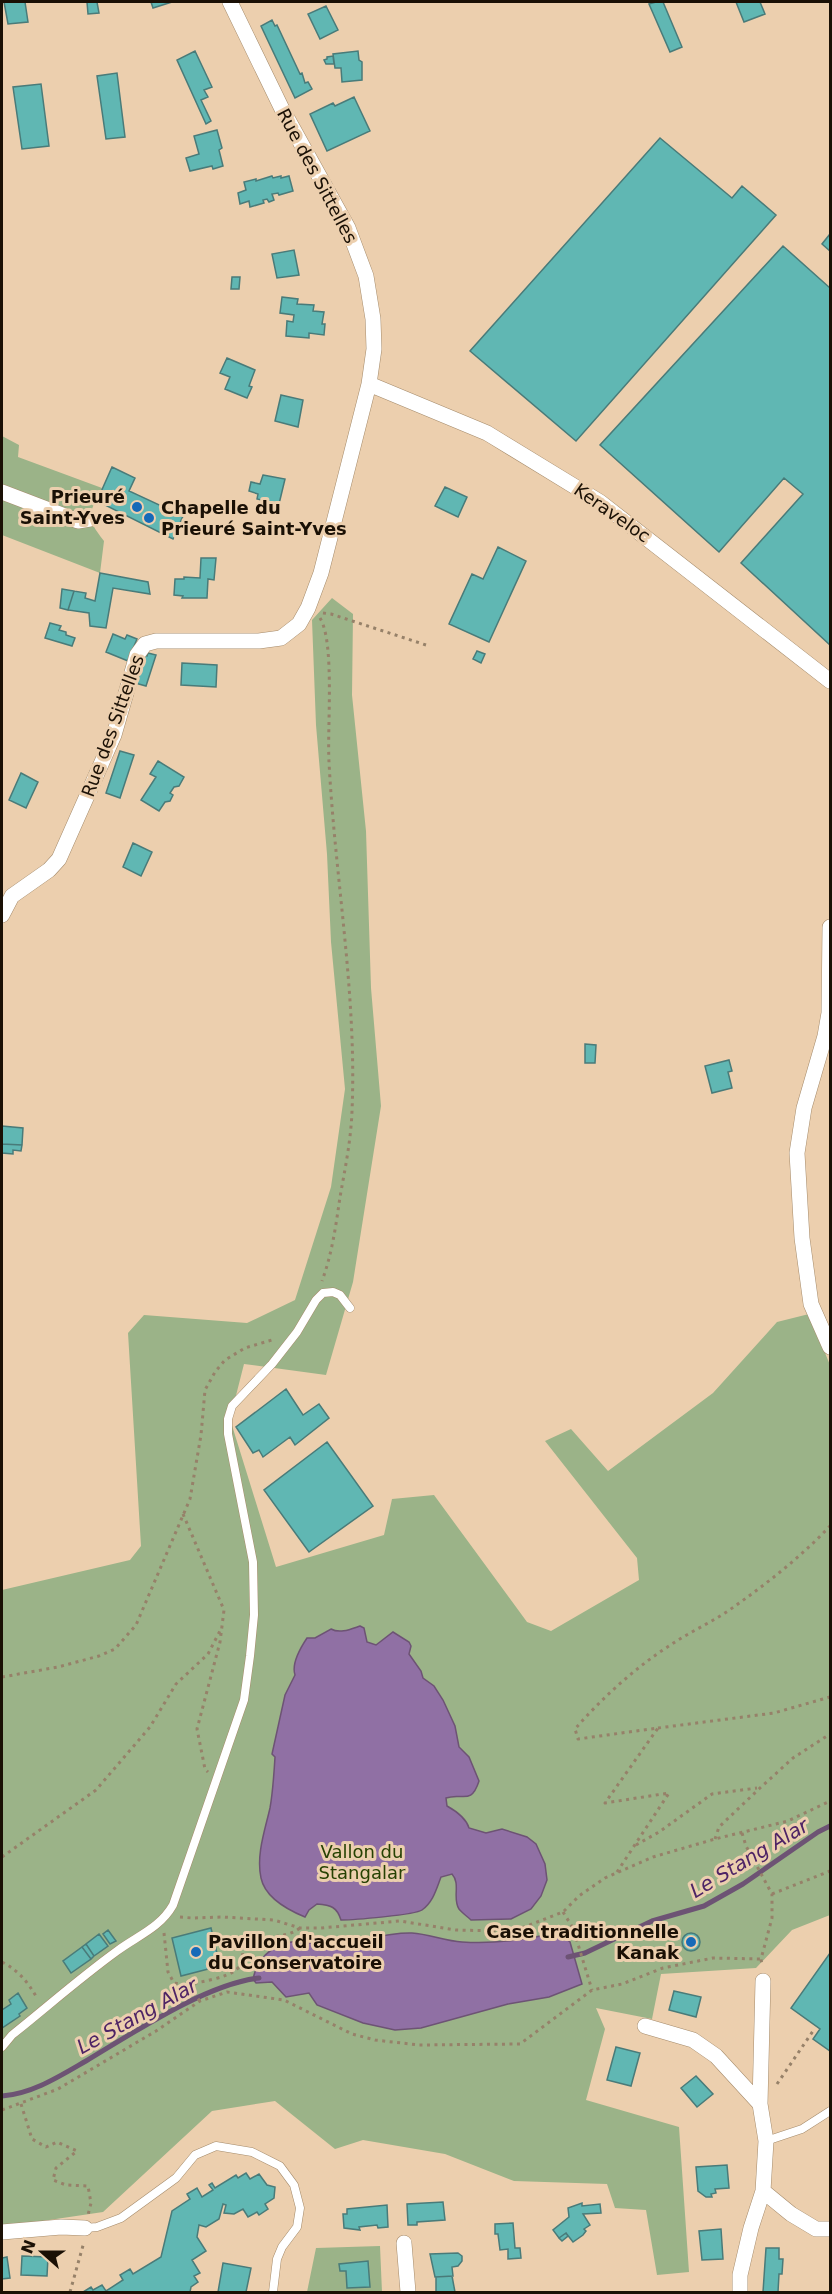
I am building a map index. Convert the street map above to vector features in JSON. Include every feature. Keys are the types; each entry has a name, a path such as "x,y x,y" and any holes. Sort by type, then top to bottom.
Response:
{"street":[{"name":"Rue des Sittelles","path":"2,915 12,896 49,870 59,859 114,735 138,655 145,644 156,641 258,641 281,638 299,624 308,608 321,573 369,384 374,339 366,276 348,228 282,109 230,2"},
{"name":"Keraveloc","path":"369,384 487,433 600,502 831,681"},
{"path":"2,492 78,521 90,519"},
{"path":"831,927 828,1038 804,1108 797,1153 802,1238 811,1304 831,1347"},
{"path":"740,2292 740,2275 751,2228 763,2191 766,2141 760,2104 763,1981"},
{"path":"645,2026 693,2040 716,2056 760,2104"},
{"path":"763,2191 791,2214 816,2229 831,2229"},
{"path":"2,2232 61,2227 85,2228"},
{"path":"404,2243 408,2292"}],"lane":[{"path":"2,2047 12,2035 108,1957 158,1925 173,1905 244,1700 254,1615 253,1562 228,1434 228,1419 232,1406 272,1364 323,1293 333,1292 339,1295 350,1308"},
{"path":"766,2141 802,2129 831,2110"},
{"path":"85,2228 97,2227 121,2218 176,2178 195,2155 216,2146 252,2152 280,2166 294,2185 300,2208 297,2227 282,2247 277,2259 273,2292"}],"path":[{"path":"316,1300 333,1240 345,1166 352,1113 352,1052 330,780 327,641 324,627 315,613 331,614 426,645"},
{"path":"2,1677 58,1667 99,1656 115,1649 136,1625 190,1499 201,1435 205,1390 225,1360 245,1348 297,1332"},
{"path":"183,1514 224,1610 220,1642 197,1729 205,1769 217,1782"},
{"path":"831,1526 773,1579 671,1645 625,1680 575,1729 578,1739 774,1713 831,1697"},
{"path":"2,1857 96,1790 150,1727 176,1684 208,1654 222,1627"},
{"path":"616,1874 669,1793 605,1803 658,1728"},
{"path":"715,1839 718,1827 793,1758 831,1734"},
{"path":"634,1846 712,1794 760,1788"},
{"path":"300,1928 293,1933 249,1941 242,1947 243,1960 237,1969 204,1981 187,1985 174,1983 168,1972 164,1934 167,1915 192,1918 274,1920 300,1928 400,1921 456,1930 519,1929 562,1912 579,1896 605,1878 653,1857 788,1821 831,1801"},
{"path":"742,1833 746,1846 772,1894 772,1918 761,1959 763,1981"},
{"path":"772,1894 831,1871"},
{"path":"562,1912 573,1928 592,1990"},
{"path":"2,2110 58,2089 156,2031 200,2001 227,1992 284,2001 352,2034 375,2040 419,2045 520,2044 592,1990 622,1984 663,1968 713,1958 761,1959"},
{"path":"2,1962 15,1969 31,1988"},
{"path":"187,1985 200,2001"},
{"path":"760,2104 777,2085 784,2071 813,2031"},
{"path":"21,2104 32,2139 46,2147 57,2142 77,2151 56,2168 53,2180 66,2186 88,2186 91,2203 83,2245 70,2292"}],"green space":[{"path":"2,436 19,445 18,457 102,488 91,515 93,526 104,541 100,573 2,535"},
{"name":"Vallon du Stangalar","path":"332,598 353,614 352,695 366,831 371,988 381,1106 353,1282 326,1375 244,1364 230,1419 276,1567 384,1535 392,1499 434,1495 527,1622 551,1631 639,1580 637,1558 545,1441 571,1429 608,1471 713,1393 777,1322 809,1314 830,1365 830,1915 792,1930 756,1968 661,1974 652,2019 596,2008 605,2029 586,2100 679,2127 689,2272 657,2275 646,2210 615,2208 607,2184 514,2181 445,2154 363,2140 335,2149 275,2101 212,2111 103,2212 2,2227 2,1590 130,1560 141,1546 128,1333 144,1315 247,1323 295,1300 331,1187 345,1089 331,942 327,854 316,725 312,620"},
{"path":"380,2246 382,2292 307,2292 316,2248"}],"shaded area":[{"path":"360,1626 364,1628 367,1642 376,1645 393,1632 409,1642 411,1646 409,1654 423,1678 434,1686 443,1700 455,1726 459,1747 469,1757 479,1781 476,1789 469,1796 446,1798 447,1806 463,1818 469,1828 486,1833 502,1829 527,1837 536,1844 545,1864 547,1880 541,1896 531,1909 511,1919 471,1920 457,1905 456,1882 452,1874 441,1877 429,1903 417,1912 341,1920 338,1912 333,1908 317,1904 309,1910 305,1917 278,1902 263,1885 260,1860 272,1795 275,1757 272,1754 285,1695 295,1675 294,1665 297,1655 307,1638 315,1638 331,1629 342,1631"},
{"path":"558,1932 570,1942 582,1984 549,1997 508,2004 421,2028 395,2030 363,2023 317,2005 309,1993 286,1997 272,1982 256,1983 253,1979 265,1955 280,1945 292,1942 330,1944 391,1934 412,1933 456,1941 499,1942"}],"building":[{"path":"4,2 25,2 28,22 8,24"},
{"path":"87,2 97,2 99,13 88,14"},
{"path":"151,2 172,2 153,8"},
{"path":"663,2 682,47 670,52 649,4"},
{"path":"736,2 760,2 765,14 744,22"},
{"path":"326,6 338,30 320,39 308,14"},
{"path":"272,20 275,26 277,25 305,83 308,82 312,89 295,98 261,26"},
{"path":"195,51 212,87 204,90 208,97 201,100 211,121 206,124 177,60"},
{"path":"358,51 359,60 362,62 362,80 342,82 341,68 335,68 333,54"},
{"path":"333,56 334,64 326,64 324,60"},
{"path":"117,73 125,137 106,139 97,76"},
{"path":"41,84 49,146 22,149 13,87"},
{"path":"354,97 370,131 327,151 310,114 333,103 335,106"},
{"path":"217,130 222,148 219,150 223,166 190,171 186,158 199,154 194,136"},
{"path":"660,138 732,198 742,186 776,215 576,441 470,351"},
{"path":"272,176 273,178 281,176 281,178 289,176 293,191 279,195 278,193 272,194 274,200 269,202 267,199 263,200 264,203 250,207 249,201 240,204 238,193 246,190 244,182"},
{"path":"830,234 830,251 822,244"},
{"path":"783,246 830,288 830,645 741,563 803,494 784,478 719,552 600,445"},
{"path":"294,250 299,275 277,278 272,254"},
{"path":"232,277 240,277 239,289 231,289"},
{"path":"282,297 298,299 297,304 314,305 313,311 324,312 322,324 325,324 324,335 309,333 309,338 286,336 287,321 293,322 294,315 280,313"},
{"path":"227,358 255,370 247,398 225,389 230,377 220,373"},
{"path":"281,395 303,400 298,427 275,421"},
{"name":"Prieuré Saint-Yves","path":"112,467 135,478 129,491 183,516 173,539 97,501"},
{"path":"263,475 285,479 279,504 257,499 258,494 249,491 251,482 260,484"},
{"path":"445,487 467,497 458,517 435,506"},
{"path":"498,547 526,561 489,642 449,624 472,574 483,579"},
{"path":"201,558 216,558 214,580 208,579 207,598 182,598 183,596 174,595 175,579 200,578"},
{"path":"100,573 148,582 150,594 113,588 106,628 90,626 89,613 68,610 74,591 86,593 85,598 95,601"},
{"path":"62,589 74,591 68,610 60,608"},
{"path":"50,623 61,626 59,630 75,638 72,646 45,638"},
{"path":"113,634 125,639 127,635 137,639 128,661 106,652"},
{"path":"477,651 485,654 481,663 473,659"},
{"path":"148,653 156,655 146,686 135,683 143,654 147,656"},
{"path":"182,663 217,665 216,687 181,685"},
{"path":"120,751 134,755 120,798 106,793"},
{"path":"158,761 184,777 179,786 174,787 170,793 173,795 170,801 165,802 159,811 141,800 156,777 150,774"},
{"path":"21,773 38,782 26,808 9,800"},
{"path":"133,843 152,852 141,876 123,867"},
{"path":"585,1044 596,1045 595,1063 585,1063"},
{"path":"729,1060 732,1071 728,1072 732,1088 712,1093 705,1066"},
{"path":"2,1126 23,1128 22,1145 2,1144"},
{"path":"2,1144 22,1145 21,1151 13,1150 13,1154 2,1153"},
{"path":"286,1389 303,1415 319,1404 329,1418 295,1445 290,1437 263,1457 259,1450 253,1453 236,1427"},
{"path":"327,1442 373,1506 309,1552 264,1490"},
{"name":"Pavillon d'accueil du Conservatoire","path":"211,1928 220,1966 181,1976 172,1938"},
{"path":"108,1930 116,1941 110,1944 103,1934"},
{"name":"Case traditionnelle Kanak","path":"691,1933 697,1936 700,1942 697,1948 691,1951 685,1948 682,1942 685,1936"},
{"path":"99,1934 108,1946 94,1956 86,1944"},
{"path":"86,1944 94,1956 91,1959 82,1947"},
{"path":"82,1947 91,1959 71,1973 63,1961"},
{"path":"830,1953 830,2051 813,2039 820,2029 791,2008"},
{"path":"674,1991 701,1997 696,2017 669,2010"},
{"path":"18,1993 27,2008 19,2014 20,2016 2,2028 2,2010 11,2004 9,2000"},
{"path":"616,2047 640,2053 631,2086 607,2080"},
{"path":"696,2076 713,2094 697,2107 681,2088"},
{"path":"727,2165 729,2188 715,2189 716,2193 711,2194 712,2197 706,2197 698,2191 696,2167"},
{"path":"246,2173 250,2179 259,2174 267,2185 275,2187 274,2198 265,2204 268,2209 259,2215 257,2212 248,2217 243,2209 234,2214 224,2213 226,2205 223,2204 219,2219 206,2227 199,2225 197,2237 206,2251 192,2260 200,2273 194,2276 198,2282 191,2287 190,2292 83,2292 91,2287 93,2290 102,2285 106,2291 123,2280 120,2275 130,2269 133,2274 161,2257 172,2211 190,2199 187,2194 197,2188 202,2197 213,2190 209,2185 212,2183 215,2188 236,2175 238,2178"},
{"path":"443,2202 445,2220 408,2225 407,2204"},
{"path":"582,2203 582,2206 600,2204 601,2213 583,2214 590,2225 584,2229 586,2231 583,2235 573,2242 566,2233 559,2238 553,2230 569,2217 568,2208"},
{"path":"387,2205 388,2227 378,2228 377,2225 359,2227 360,2230 344,2228 343,2214 347,2214 347,2209"},
{"path":"513,2223 515,2248 520,2248 521,2258 508,2259 508,2249 500,2250 498,2234 495,2234 495,2224"},
{"path":"721,2229 723,2259 702,2260 699,2231"},
{"path":"566,2233 568,2236 562,2241 559,2238"},
{"path":"766,2248 779,2248 779,2259 783,2259 778,2292 763,2292"},
{"path":"458,2253 462,2256 462,2261 458,2266 452,2267 453,2276 435,2277 430,2254"},
{"path":"22,2256 48,2257 47,2276 21,2275"},
{"path":"7,2257 10,2278 2,2279 2,2258"},
{"path":"368,2261 370,2287 347,2288 346,2271 340,2271 339,2264"},
{"path":"223,2263 251,2268 246,2292 218,2292"},
{"path":"452,2276 455,2292 436,2292 436,2277"}],"waterway":[{"name":"Le Stang Alar","path":"568,1957 585,1953 652,1921 704,1906 743,1884 830,1826"},
{"name":"Le Stang Alar","path":"2,2096 24,2092 56,2078 147,2024 193,2000 238,1982 259,1978"}],"place":[{"name":"Prieuré Saint-Yves","path":"137,507"},
{"name":"Chapelle du Prieuré Saint-Yves","path":"149,518"},
{"name":"Case traditionnelle Kanak","path":"691,1942"},
{"name":"Pavillon d'accueil du Conservatoire","path":"196,1952"}]}
